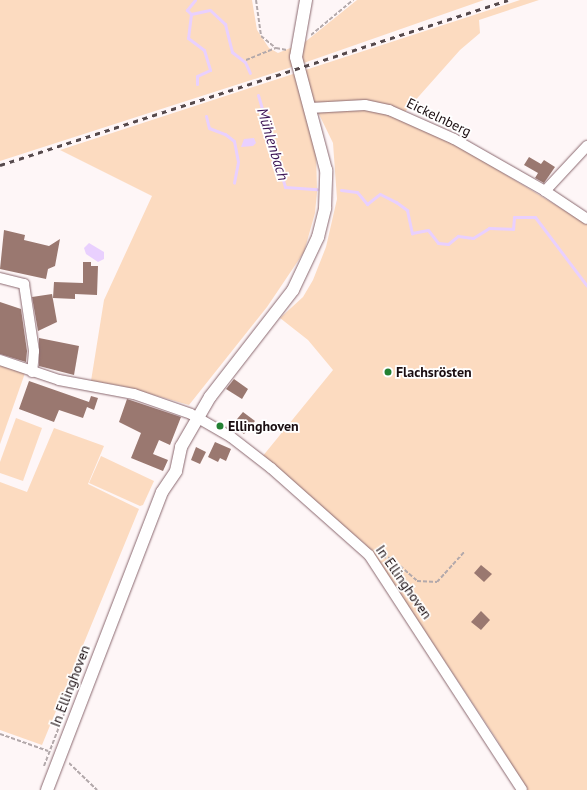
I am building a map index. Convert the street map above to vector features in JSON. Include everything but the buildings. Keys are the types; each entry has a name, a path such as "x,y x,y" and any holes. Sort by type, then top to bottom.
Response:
{"street":[{"path":"306,0 297,46 310,108"},
{"name":"Eickelnberg","path":"310,108 365,105 389,110 454,139 544,191 587,219"},
{"name":"In Ellinghoven","path":"47,790 58,757 162,492 176,471 181,447 197,418 293,290 311,256 325,208 326,170 310,108"},
{"path":"544,191 587,146"},
{"path":"0,278 24,284 34,351 32,372"},
{"name":"In Ellinghoven","path":"0,360 59,380 134,394 197,418 231,437 271,468 369,555 522,790"}],"path":[{"path":"256,0 261,36 276,48"},
{"path":"246,60 276,48 297,46 353,0"},
{"path":"369,555 391,558 417,581 437,582 465,551"},
{"path":"0,734 42,748"},
{"path":"58,757 72,764 97,790"}],"shaded area":[{"path":"0,0 252,0 257,30 269,48 278,53 305,42 357,0 484,0 295,66 0,161"},
{"path":"520,0 539,0 479,20 480,33 460,50 404,113 587,224 587,790 526,790 497,740 377,559 365,544 262,457 333,370 308,340 280,318 303,297 313,280 326,247 337,199 333,143 315,106 317,192 315,213 304,252 267,307 189,405 122,386 91,381 104,300 152,196 60,150"},
{"path":"254,138 256,143 253,146 241,147 244,139"},
{"path":"89,243 104,252 104,259 98,262 86,254 84,248"},
{"path":"0,364 25,373 0,444"},
{"path":"16,418 42,428 23,481 0,473 0,462"},
{"path":"54,428 104,446 88,484 139,509 42,745 0,730 0,482 27,492"},
{"path":"101,456 154,481 143,505 140,506 89,483"}],"waterway":[{"name":"Mühlenbach","path":"195,0 187,10 191,14 210,10 225,24 232,52 245,62 250,73"},
{"path":"191,14 188,38 204,50 210,70 197,76 197,84"},
{"name":"Mühlenbach","path":"258,95 285,187 317,189"},
{"path":"206,116 209,128 225,134 234,141 238,162 234,183"},
{"name":"Mühlenbach","path":"341,190 357,192 367,204 380,194 396,202 407,210 412,233 428,230 438,243 448,244 458,236 473,238 489,228 513,229 514,217 535,217 587,286"}],"railway":[{"path":"0,165 508,0"}],"place":[{"name":"Flachsrösten","path":"388,372"},
{"name":"Ellinghoven","path":"220,426"}]}
